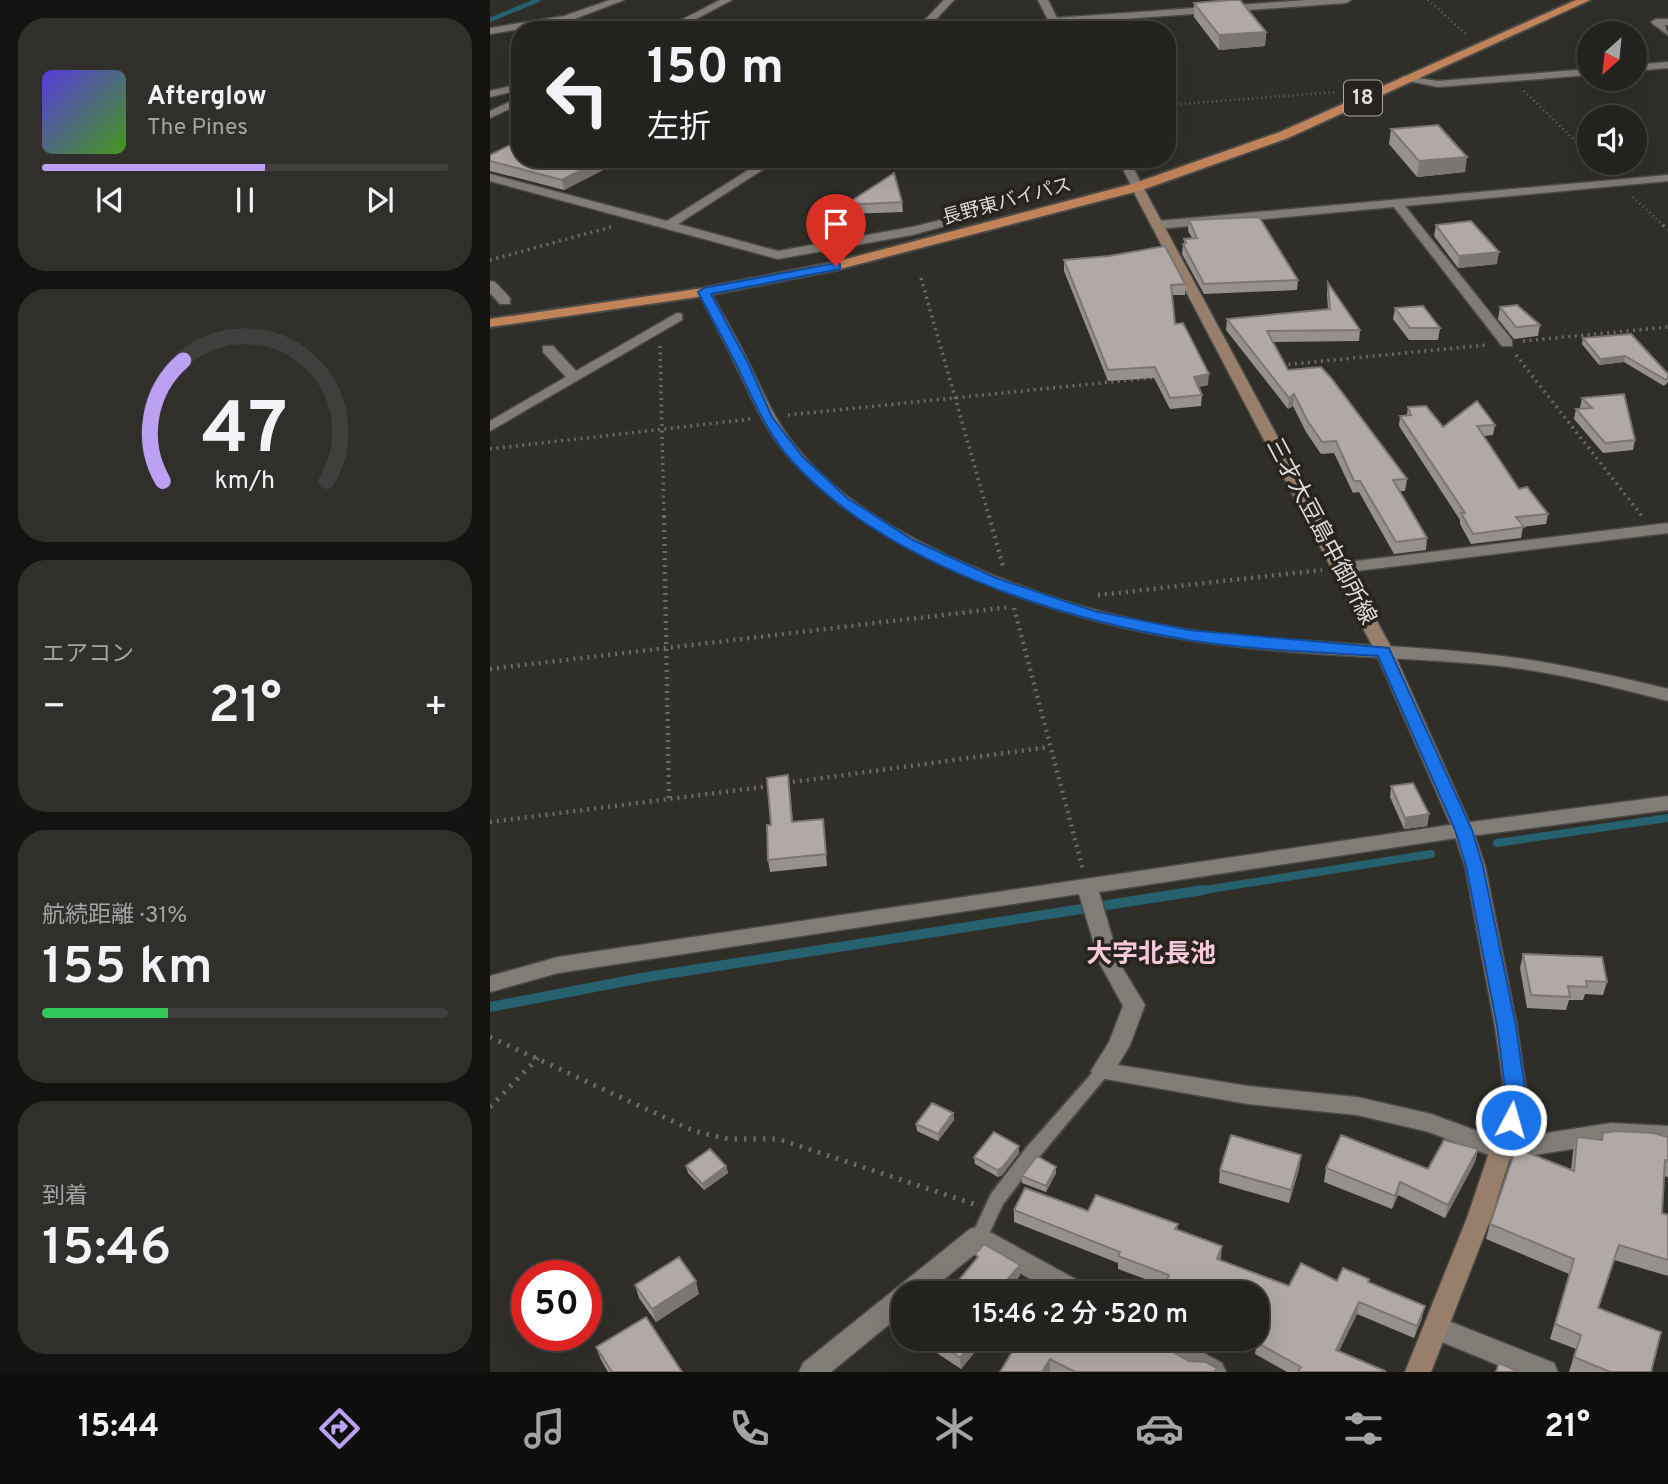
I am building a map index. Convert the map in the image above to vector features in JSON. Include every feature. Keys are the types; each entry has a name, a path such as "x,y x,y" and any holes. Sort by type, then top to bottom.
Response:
{"highway":[{"name":"長野東バイパス","path":"490,323 704,292 849,263 1137,187 1284,135 1585,0"}],"main road":[{"name":"三才大豆島中御所線","path":"1137,187 1384,651 1465,834 1475,866 1506,1026 1515,1089 1511,1120 1479,1218 1418,1372"}],"street":[{"path":"553,21 619,0"},
{"path":"685,21 727,0"},
{"path":"929,21 949,0"},
{"path":"1043,0 1054,21"},
{"path":"1102,21 1346,0"},
{"path":"1668,22 1656,22 1668,32"},
{"path":"490,31 511,28"},
{"path":"1647,67 1668,65"},
{"path":"1405,79 1438,84 1577,73"},
{"path":"490,94 511,89"},
{"path":"490,115 511,104"},
{"path":"667,226 760,168"},
{"path":"1128,168 1137,187"},
{"path":"490,177 778,255 912,231 986,213"},
{"path":"1158,225 1668,178"},
{"path":"1396,202 1507,343"},
{"path":"490,285 505,301"},
{"path":"704,292 742,363 766,417 797,459 842,501 908,543 1025,594 1090,615 1189,635 1293,646 1494,660 1601,678 1668,695"},
{"path":"490,427 677,317"},
{"path":"548,349 573,377"},
{"path":"1340,568 1660,529"},
{"path":"490,984 558,965 1668,803"},
{"path":"1088,888 1096,925 1118,985 1134,1005 1119,1045 1104,1069 1248,1095 1357,1106 1432,1123 1502,1150 1611,1133 1668,1136"},
{"path":"924,1281 979,1237 1056,1281"},
{"path":"812,1372 891,1308"},
{"path":"1436,1328 1545,1372"},
{"path":"1176,1351 1213,1372"}],"lane":[{"path":"979,1237 997,1199 1032,1152 1104,1069"}],"path":[{"path":"1428,0 1464,35 1489,43"},
{"path":"1511,78 1577,142"},
{"path":"1176,104 1343,92"},
{"path":"1619,183 1668,230"},
{"path":"490,260 642,219"},
{"path":"922,278 1003,566 1016,570"},
{"path":"1274,366 1668,327"},
{"path":"659,329 669,800"},
{"path":"1507,343 1660,529"},
{"path":"490,449 663,428 1163,377"},
{"path":"1089,593 1101,596 1340,568"},
{"path":"490,669 1013,607 1025,594"},
{"path":"1013,607 1088,888"},
{"path":"490,822 1049,747"},
{"path":"490,1037 694,1132 728,1139 778,1139 992,1210"},
{"path":"490,1107 538,1058"}],"building":[{"path":"1240,0 1266,32 1219,35 1194,3"},
{"path":"1438,125 1467,157 1419,161 1391,129"},
{"path":"511,144 511,167 490,161 490,155"},
{"path":"517,168 585,168 562,180"},
{"path":"894,173 902,202 845,205"},
{"path":"1259,217 1298,280 1204,284 1183,244 1186,243 1184,239 1197,238 1189,220"},
{"path":"1471,221 1499,252 1459,256 1436,225"},
{"path":"1165,246 1185,284 1171,285 1175,324 1183,323 1209,374 1194,377 1202,395 1170,398 1155,367 1108,370 1064,260 1109,256"},
{"path":"1328,283 1360,330 1267,331 1288,370 1321,367 1331,378 1407,479 1393,480 1427,538 1396,542 1360,481 1354,481 1336,441 1322,442 1294,394 1289,398 1227,319 1330,309"},
{"path":"1517,305 1540,325 1516,327 1500,307"},
{"path":"1423,306 1440,328 1410,328 1395,308"},
{"path":"1631,334 1668,374 1666,380 1625,356 1600,359 1583,338"},
{"path":"1624,394 1635,440 1605,443 1576,409 1592,408 1582,398"},
{"path":"1477,401 1495,425 1477,426 1519,489 1527,487 1548,514 1516,517 1524,527 1473,534 1461,513 1465,513 1400,416 1411,415 1408,407 1426,406 1443,427"},
{"path":"788,775 792,822 823,819 826,854 768,860 767,825 771,825 767,778"},
{"path":"1413,783 1429,814 1405,818 1391,786"},
{"path":"1523,954 1602,957 1607,982 1586,981 1587,987 1568,986 1570,997 1531,995"},
{"path":"932,1103 953,1113 938,1134 916,1124"},
{"path":"994,1132 1019,1146 1002,1168 997,1170 974,1157"},
{"path":"1603,1133 1653,1133 1668,1137 1662,1213 1668,1215 1668,1260 1619,1245 1598,1308 1661,1332 1651,1372 1610,1372 1574,1357 1581,1335 1555,1324 1574,1259 1490,1224 1516,1148 1574,1171 1577,1137 1602,1140"},
{"path":"1231,1135 1301,1155 1291,1190 1220,1170"},
{"path":"1341,1135 1428,1169 1444,1140 1478,1149 1448,1205 1400,1182 1395,1196 1326,1168"},
{"path":"710,1149 726,1166 702,1184 686,1166"},
{"path":"1037,1156 1056,1167 1046,1186 1022,1176"},
{"path":"1025,1188 1088,1211 1096,1195 1178,1224 1175,1229 1222,1246 1217,1259 1289,1286 1301,1263 1337,1281 1343,1268 1369,1279 1368,1282 1425,1306 1417,1326 1359,1302 1336,1350 1385,1372 1298,1372 1301,1367 1269,1349 1269,1281 1167,1281 1169,1275 1118,1256 1120,1252 1014,1210"},
{"path":"984,1244 1020,1265 1006,1281 958,1281 978,1257 975,1254"},
{"path":"679,1257 696,1281 652,1309 635,1285"},
{"path":"646,1317 682,1372 612,1372 599,1351 602,1351 602,1343"},
{"path":"950,1351 965,1351 960,1358"},
{"path":"1013,1351 1171,1351 1189,1361 1206,1362 1217,1368 1214,1372 1075,1372 1050,1359 1042,1372 1000,1372"},
{"path":"1499,1363 1519,1372 1496,1372"}],"waterway":[{"path":"490,20 538,0"},
{"path":"1497,843 1668,818"},
{"path":"1192,892 1431,854"},
{"path":"490,1007 647,977 1203,890"}],"district":[{"name":"大字北長池","path":"1151,955"}],"route":[{"path":"836,266 704,292 742,363 766,417 797,459 842,501 908,543 991,582 1090,615 1189,635 1293,646 1384,651 1463,830 1475,866 1506,1026 1515,1089 1511,1120"}]}
